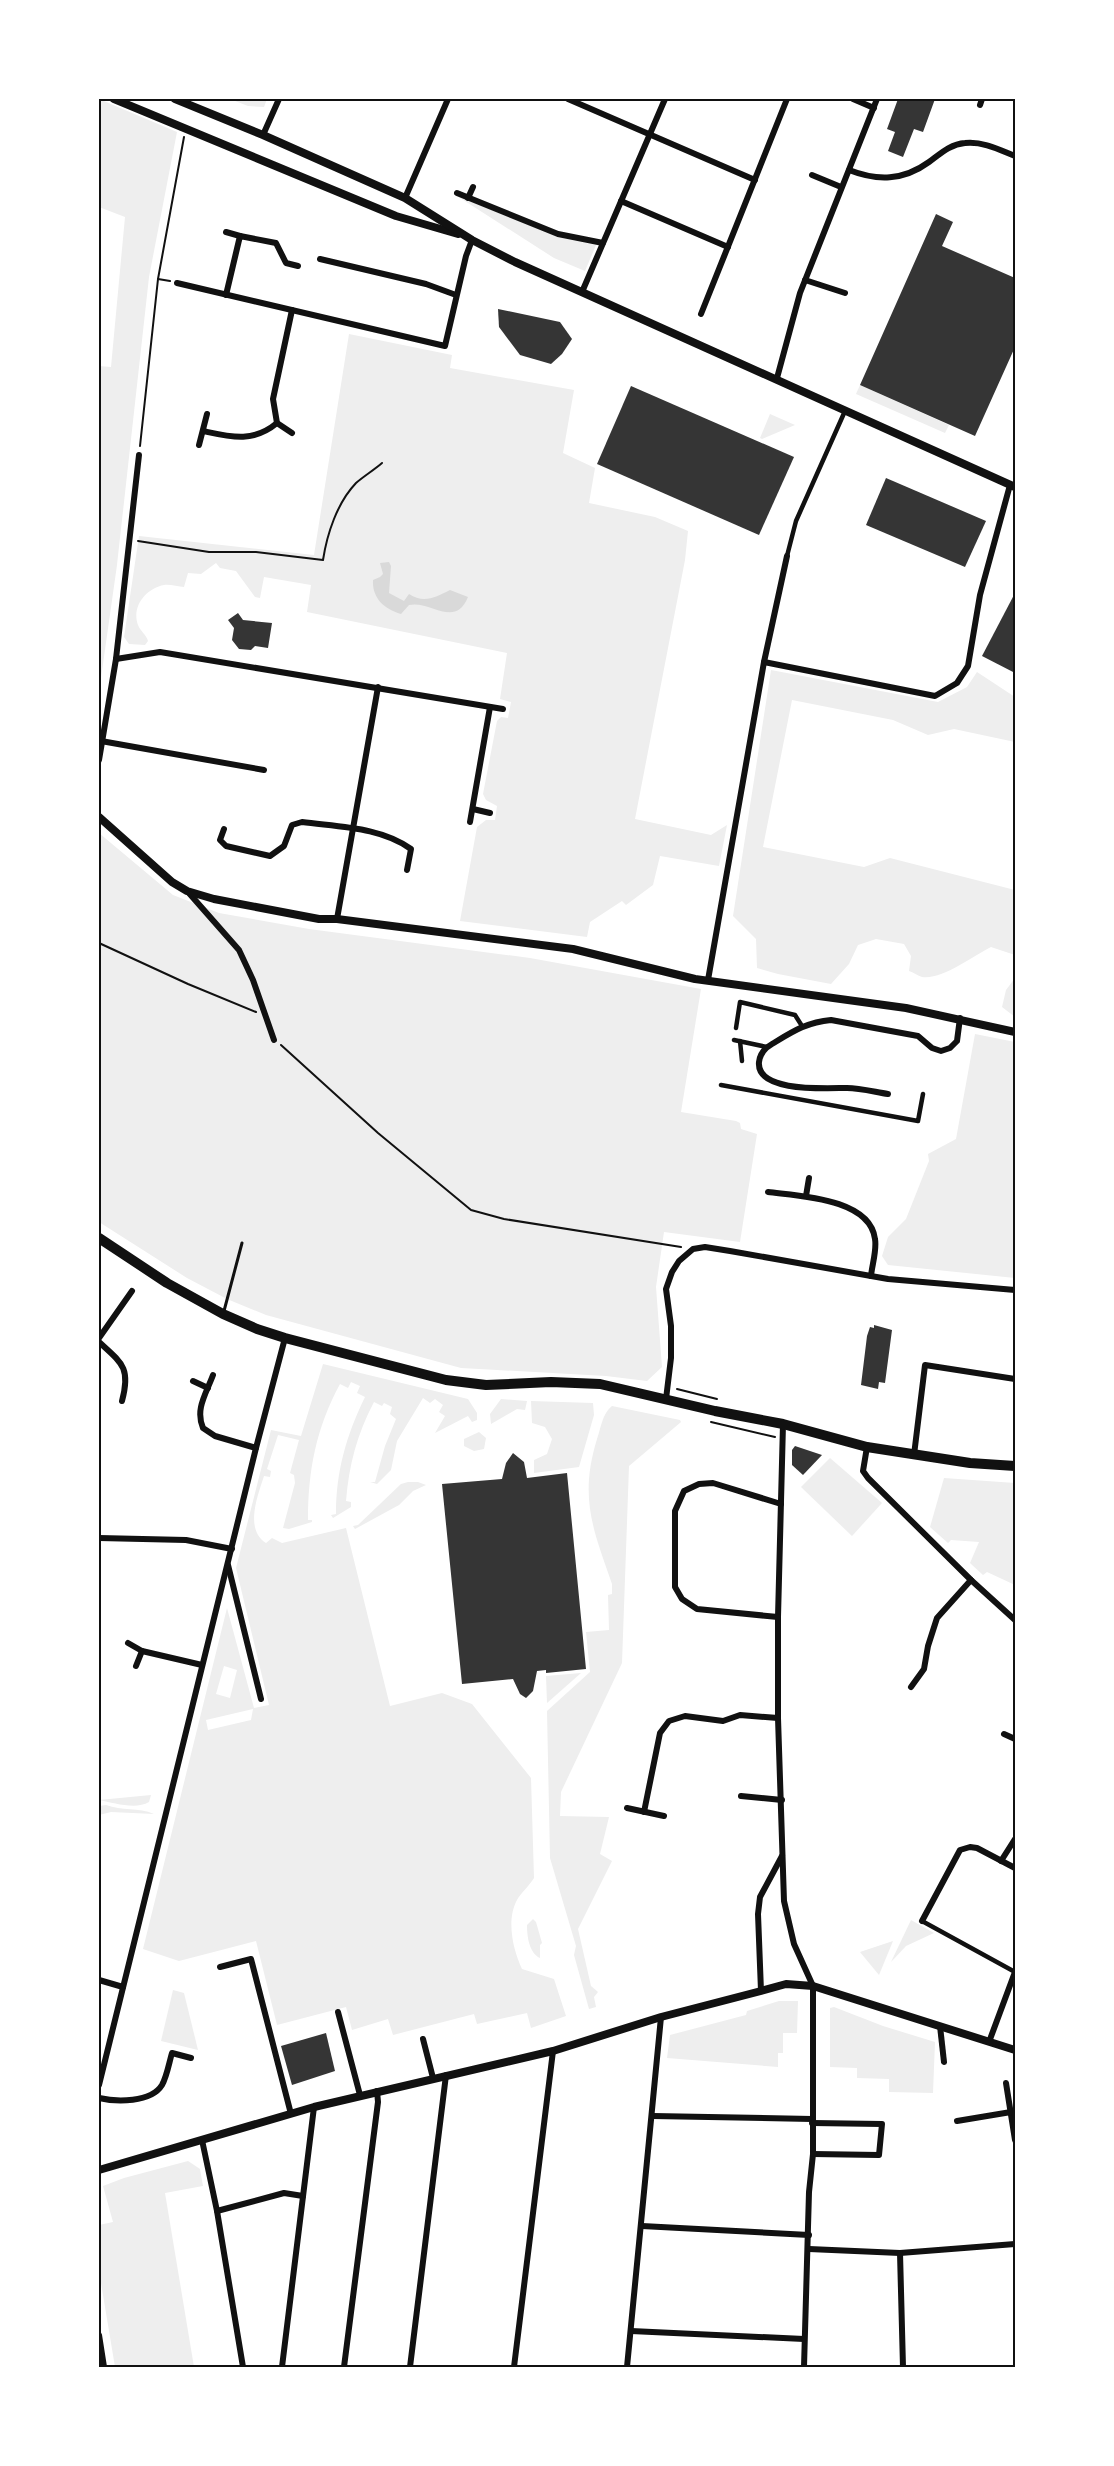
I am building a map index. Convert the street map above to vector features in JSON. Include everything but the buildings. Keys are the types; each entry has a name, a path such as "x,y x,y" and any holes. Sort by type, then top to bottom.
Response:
{"main road":[{"path":"99,1238 167,1283 223,1314 285,1338 446,1380 486,1385 551,1382 600,1384 715,1411 783,1424 867,1447 914,1455 1015,1466"}],"street":[{"path":"114,99 396,216 469,238"},
{"path":"175,99 405,198 469,238 582,292 1013,486 980,595 968,666 957,683 935,696 764,662"},
{"path":"263,135 279,99"},
{"path":"405,198 448,99"},
{"path":"568,99 756,180"},
{"path":"582,292 665,99"},
{"path":"701,314 787,99"},
{"path":"852,99 874,108"},
{"path":"777,378 805,280 877,99"},
{"path":"849,170 865,176 886,179 912,173 944,149 965,143 990,146 1015,156"},
{"path":"812,175 841,187"},
{"path":"468,198 473,187"},
{"path":"458,193 558,234 603,243"},
{"path":"621,201 728,247"},
{"path":"226,232 276,243 286,263 298,266"},
{"path":"226,294 240,236"},
{"path":"177,283 444,346 469,238"},
{"path":"320,259 426,284 456,295"},
{"path":"805,280 845,293"},
{"path":"292,310 273,399 277,423 292,433"},
{"path":"708,980 764,662 787,556 796,521 846,410"},
{"path":"199,445 207,414"},
{"path":"203,431 247,438 267,431 277,423"},
{"path":"99,760 116,659 139,455"},
{"path":"116,659 160,652 503,709"},
{"path":"337,920 378,687"},
{"path":"470,822 490,707"},
{"path":"101,741 264,770"},
{"path":"472,809 490,813"},
{"path":"99,817 172,882 187,891 214,899 319,919 573,949 708,980 906,1008 960,1018 1015,1032"},
{"path":"224,829 220,840 226,846 270,856 284,846 292,825 302,822 382,834 399,840 411,849 407,870"},
{"path":"187,891 239,950 253,980 274,1040"},
{"path":"736,1028 740,1002 795,1015 802,1026"},
{"path":"888,1094 846,1088 826,1090 776,1083 765,1078 759,1064 761,1054 767,1047 802,1026 817,1021 839,1021 918,1036 932,1048 941,1051 950,1048 957,1041 960,1018"},
{"path":"742,1061 737,1040 767,1047"},
{"path":"721,1085 918,1121 923,1094"},
{"path":"807,1196 809,1178"},
{"path":"768,1192 807,1196 839,1203 854,1211 867,1223 876,1239 871,1276"},
{"path":"666,1399 671,1358 671,1326 666,1289 678,1261 693,1249 705,1247 871,1276 1015,1290"},
{"path":"122,1401 126,1381 124,1367 99,1340 132,1291"},
{"path":"99,2085 285,1338"},
{"path":"914,1455 925,1365 1015,1379"},
{"path":"213,1376 199,1414 203,1428 215,1436 256,1448"},
{"path":"193,1381 208,1388"},
{"path":"783,1424 778,1718 784,1901 794,1944 813,1986 813,2154 809,2192 804,2367"},
{"path":"867,1447 863,1471 868,1478 971,1580 1015,1620"},
{"path":"778,1617 697,1609 682,1599 675,1587 675,1511 684,1491 706,1483 713,1483 781,1504"},
{"path":"99,1538 186,1540 232,1549"},
{"path":"228,1564 261,1699"},
{"path":"910,1688 924,1669 929,1639 937,1618 971,1580"},
{"path":"128,1643 142,1651 202,1665"},
{"path":"136,1666 142,1651"},
{"path":"644,1812 660,1733 669,1721 685,1716 723,1721 741,1715 778,1718"},
{"path":"1004,1734 1015,1739"},
{"path":"741,1796 782,1800"},
{"path":"627,1808 664,1816"},
{"path":"1001,1861 1015,1839"},
{"path":"989,2042 1015,1971 922,1921 960,1850 970,1847 977,1848 1015,1868"},
{"path":"761,1990 758,1914 760,1897 784,1853"},
{"path":"220,1967 251,1959 291,2114"},
{"path":"99,1980 123,1987"},
{"path":"99,2170 314,2107 553,2050 661,2017 786,1984 813,1986 1015,2050"},
{"path":"338,2012 360,2095"},
{"path":"627,2367 661,2017"},
{"path":"940,2026 944,2062"},
{"path":"423,2039 433,2078"},
{"path":"514,2367 553,2050"},
{"path":"99,2098 113,2102 126,2102 157,2091 163,2083 172,2053 191,2058"},
{"path":"410,2367 446,2075"},
{"path":"1006,2084 1015,2140"},
{"path":"345,2367 378,2102 377,2091"},
{"path":"282,2367 314,2107"},
{"path":"957,2121 1011,2112"},
{"path":"653,2116 882,2124 879,2156 813,2154"},
{"path":"202,2140 217,2211 243,2367"},
{"path":"217,2211 284,2193 303,2196"},
{"path":"642,2226 809,2235"},
{"path":"809,2249 900,2253 1015,2244"},
{"path":"900,2253 903,2367"},
{"path":"631,2331 804,2339"},
{"path":"99,2335 104,2367"}],"lane":[{"path":"223,1314 242,1243"}],"path":[{"path":"139,455 158,279 186,129"},
{"path":"129,540 209,552 256,552 323,560 326,538 345,498 357,483 382,463"},
{"path":"99,943 188,984 266,1016"},
{"path":"274,1040 287,1048 378,1133 471,1210 504,1219 693,1249"},
{"path":"715,1411 711,1423 784,1438"}],"shaded area":[{"path":"99,99 177,132 149,277 117,565 99,692 99,366 111,367 125,217 99,207"},
{"path":"230,99 267,99 264,107 248,106"},
{"path":"457,196 558,237 596,245 585,271 554,258"},
{"path":"349,334 452,355 450,368 574,390 563,453 595,468 589,503 655,517 688,531 685,560 635,819 711,835 727,825 719,866 660,856 653,885 626,905 622,901 590,922 587,937 460,921 477,827 486,820 495,820 497,806 486,800 483,794 497,721 501,717 508,718 511,702 500,699 507,653 307,612 311,585 264,577 260,598 255,597 236,571 220,568 216,563 201,574 188,573 184,587 164,585 146,594 139,605 136,618 148,641 145,645 129,644 124,637 139,536 314,555"},
{"path":"860,385 949,425 945,433 856,394"},
{"path":"770,414 795,425 762,439 760,438"},
{"path":"389,562 391,566 389,593 404,601 409,594 425,599 450,590 468,597 463,606 456,611 449,612 426,606 409,605 401,614 395,612 380,602 373,586 373,580 383,574 380,563"},
{"path":"771,670 938,702 967,687 977,672 1015,697 1015,742 954,729 928,735 893,720 792,700 763,847 864,867 890,858 1015,890 1015,955 991,947 939,975 922,977 909,971 911,956 904,944 876,939 858,945 849,964 831,984 757,968 756,939 733,916"},
{"path":"99,833 173,895 219,913 309,929 530,958 701,989 681,1112 736,1121 740,1123 741,1129 757,1134 740,1242 664,1232 656,1287 662,1367 647,1381 606,1376 461,1368 266,1315 227,1299 187,1278 99,1222"},
{"path":"1015,978 1015,1017 1002,1007 1006,990"},
{"path":"975,1034 1015,1042 1015,1278 888,1265 882,1256 888,1237 906,1219 929,1161 928,1154 956,1139"},
{"path":"323,1364 468,1399 477,1413 477,1420 472,1422 468,1416 435,1433 445,1416 439,1412 443,1405 435,1399 430,1403 423,1398 397,1441 391,1470 377,1484 370,1482 375,1482 385,1446 396,1419 390,1414 392,1407 374,1402 358,1438 349,1475 346,1501 351,1502 351,1507 333,1518 331,1515 336,1514 343,1454 365,1397 357,1393 360,1386 351,1382 348,1388 340,1384 325,1417 315,1450 308,1502 308,1520 312,1522 289,1529 283,1528 295,1483 294,1475 290,1473 299,1440 278,1435 267,1469 271,1471 270,1477 264,1476 254,1511 254,1521 259,1537 266,1543 272,1538 282,1543 346,1528 390,1706 442,1693 472,1704 531,1778 534,1878 519,1897 514,1908 512,1935 522,1969 554,1979 566,2016 531,2028 527,2013 477,2024 474,2014 393,2035 388,2019 352,2030 346,2007 277,2025 256,1941 179,1961 143,1949 227,1608 254,1708 269,1705 236,1568 271,1430 301,1436","holes":["224,1666 237,1670 230,1698 216,1694","253,1709 251,1720 208,1730 206,1720"]},
{"path":"501,1399 527,1401 525,1410 517,1409 491,1424 490,1414"},
{"path":"531,1401 593,1403 594,1415 579,1467 534,1473 534,1460 547,1454 552,1439 545,1427 532,1423"},
{"path":"612,1406 681,1422 629,1466 622,1663 561,1792 560,1816 609,1817 600,1854 612,1861 578,1929 591,1986 598,1992 594,1997 596,2007 589,2009 574,1955 576,1946 550,1858 547,1711 590,1672 586,1632 609,1630 608,1595 612,1594 612,1584 594,1530 589,1479 597,1439 604,1417"},
{"path":"479,1432 486,1438 484,1449 474,1451 464,1446 464,1439"},
{"path":"830,1458 882,1503 852,1536 801,1487"},
{"path":"944,1478 1015,1483 1015,1585 987,1572 983,1575 970,1563 979,1542 951,1540 948,1543 930,1527"},
{"path":"408,1482 426,1485 413,1491 399,1505 355,1529 353,1526 358,1525 401,1484"},
{"path":"581,1673 547,1703 546,1676"},
{"path":"151,1795 149,1802 138,1805 99,1800"},
{"path":"106,1805 154,1814 111,1812 99,1815 99,1806"},
{"path":"533,1919 542,1943 540,1958 533,1952 528,1939 527,1925"},
{"path":"911,1920 934,1933 906,1946 891,1962"},
{"path":"893,1941 879,1975 860,1952"},
{"path":"173,1990 184,1993 198,2050 161,2041"},
{"path":"779,2001 798,2001 797,2033 783,2033 783,2053 778,2053 778,2067 667,2058 670,2035 746,2015 747,2011"},
{"path":"834,2007 883,2026 935,2042 933,2093 889,2092 889,2079 857,2078 857,2068 830,2067 830,2008"},
{"path":"188,2161 200,2169 203,2186 165,2193 194,2367 115,2367 99,2271 99,2225 113,2222 103,2186"}]}
